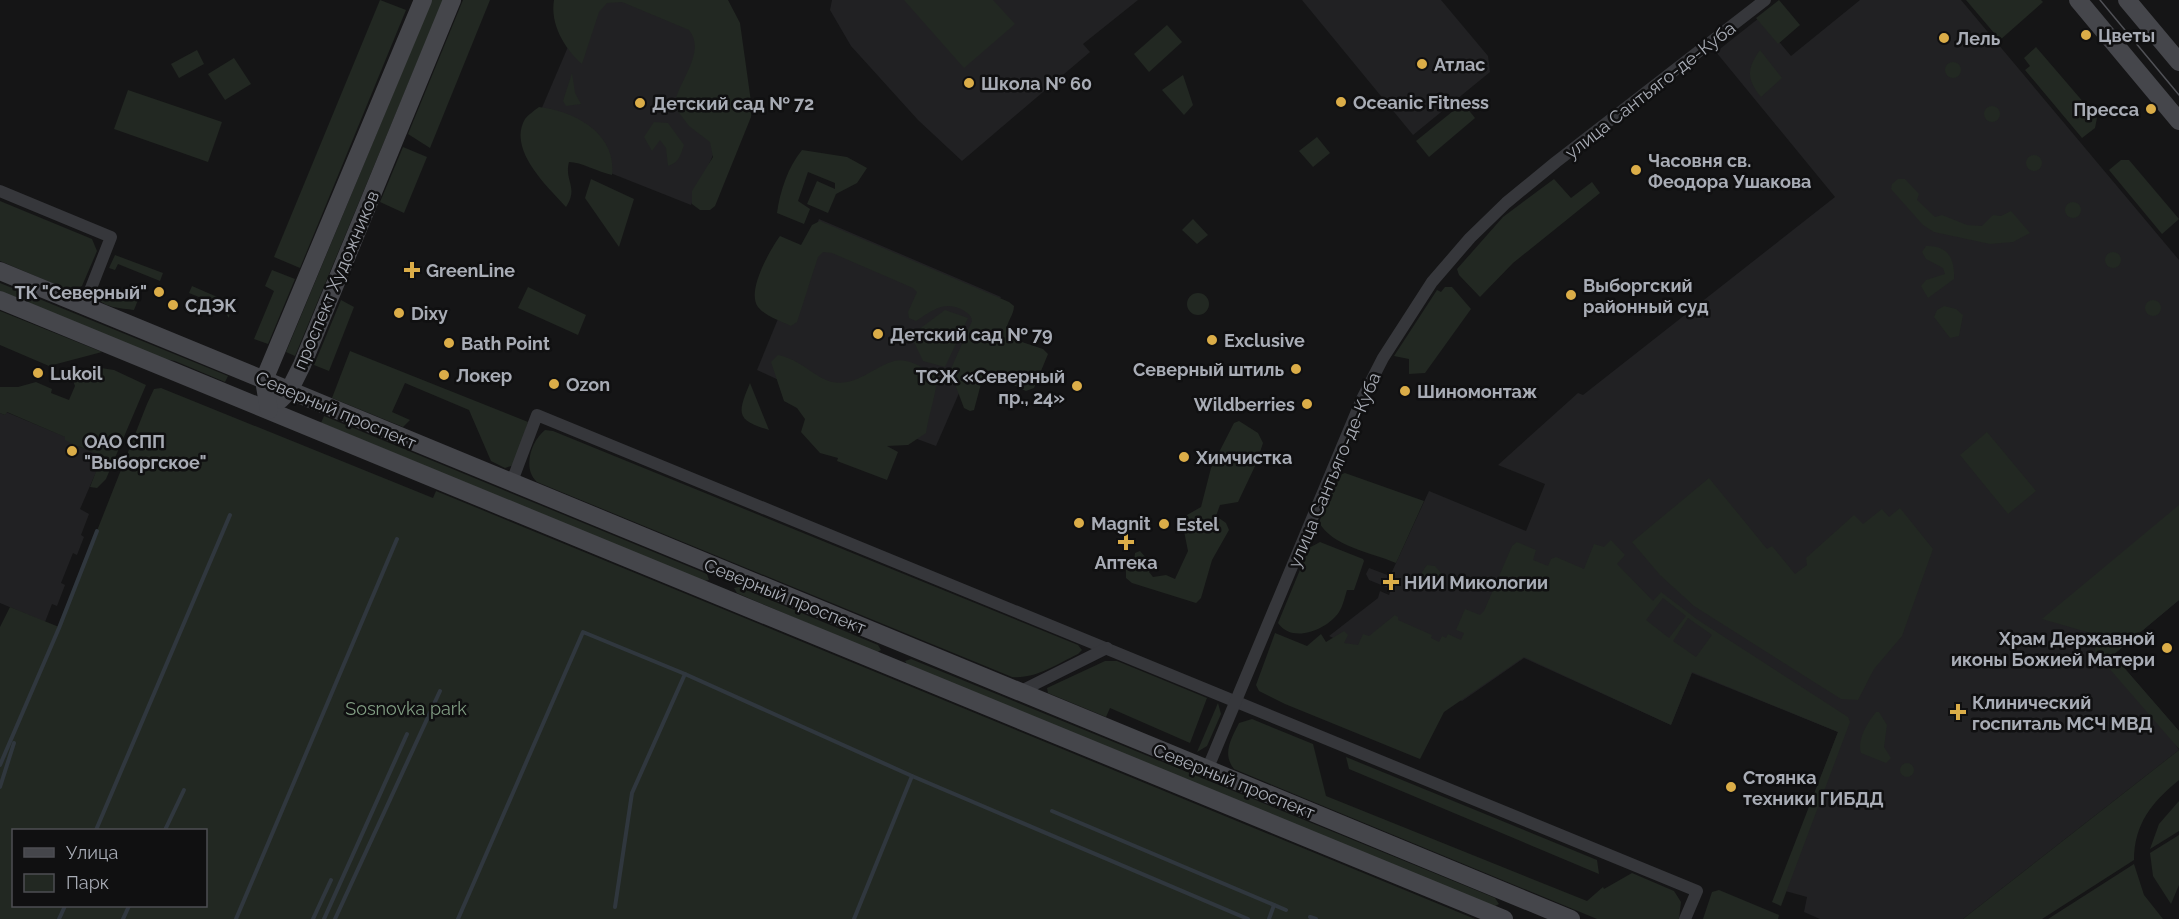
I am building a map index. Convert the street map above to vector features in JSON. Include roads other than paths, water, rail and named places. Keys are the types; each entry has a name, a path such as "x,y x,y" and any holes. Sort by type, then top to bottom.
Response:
{"main road":[{"name":"проспект Художников","path":"264,380 423,0"},
{"name":"проспект Художников","path":"269,410 289,391 307,354 452,0"},
{"path":"2078,0 2179,121"},
{"path":"2131,2 2179,62"},
{"name":"Северный проспект","path":"0,272 1570,919"},
{"name":"Северный проспект","path":"0,300 1505,919"},
{"path":"264,380 269,410"},
{"path":"709,591 718,588 722,579 718,568"},
{"path":"896,668 892,657 895,649 904,645"},
{"path":"1505,919 1516,896"}],"street":[{"name":"улица Сантьяго-де-Куба","path":"1207,770 1362,399 1383,358 1432,282 1452,257 1506,203 1765,0"},
{"path":"0,191 111,237 84,306"},
{"path":"511,484 537,415 1697,891 1685,919"},
{"path":"1018,692 1107,648"}],"waterway":[{"path":"96,829 230,515"},
{"path":"0,765 59,628 97,531"},
{"path":"236,919 397,539"},
{"path":"458,919 583,632 685,674 912,776 1248,919"},
{"path":"615,907 632,793 685,674"},
{"path":"335,919 440,691"},
{"path":"324,919 407,734"},
{"path":"0,787 14,743"},
{"path":"854,919 912,776"},
{"path":"165,829 184,790"},
{"path":"1052,811 1286,910"},
{"path":"313,919 331,880"},
{"path":"1269,919 1274,905"},
{"path":"59,919 65,907"},
{"path":"123,919 129,907"},
{"path":"1310,917 1316,919"}],"tram line":[{"path":"2100,0 2179,95"}],"place":[{"name":"Цветы","path":"2086,35"},
{"name":"Лель","path":"1944,38"},
{"name":"Атлас","path":"1422,64"},
{"name":"Школа № 60","path":"969,83"},
{"name":"Oceanic Fitness","path":"1341,102"},
{"name":"Детский сад № 72","path":"640,103"},
{"name":"Пресса","path":"2151,109"},
{"name":"Часовня св. Феодора Ушакова","path":"1636,170"},
{"name":"GreenLine","path":"412,270"},
{"name":"ТК \"Северный\"","path":"159,292"},
{"name":"Выборгский районный суд","path":"1571,295"},
{"name":"СДЭК","path":"173,305"},
{"name":"Dixy","path":"399,313"},
{"name":"Детский сад № 79","path":"878,334"},
{"name":"Exclusive","path":"1212,340"},
{"name":"Bath Point","path":"449,343"},
{"name":"Северный штиль","path":"1296,369"},
{"name":"Lukoil","path":"38,373"},
{"name":"Локер","path":"444,375"},
{"name":"Ozon","path":"554,384"},
{"name":"ТСЖ «Северный пр., 24»","path":"1077,386"},
{"name":"Шиномонтаж","path":"1405,391"},
{"name":"Wildberries","path":"1307,404"},
{"name":"ОАО СПП \"Выборгское\"","path":"72,451"},
{"name":"Химчистка","path":"1184,457"},
{"name":"Magnit","path":"1079,523"},
{"name":"Estel","path":"1164,524"},
{"name":"Аптека","path":"1126,542"},
{"name":"НИИ Микологии","path":"1391,582"},
{"name":"Храм Державной иконы Божией Матери","path":"2167,648"},
{"name":"Клинический госпиталь МСЧ МВД","path":"1958,712"},
{"name":"Стоянка техники ГИБДД","path":"1731,787"}],"park label":[{"name":"Sosnovka park","path":"406,708"}]}
